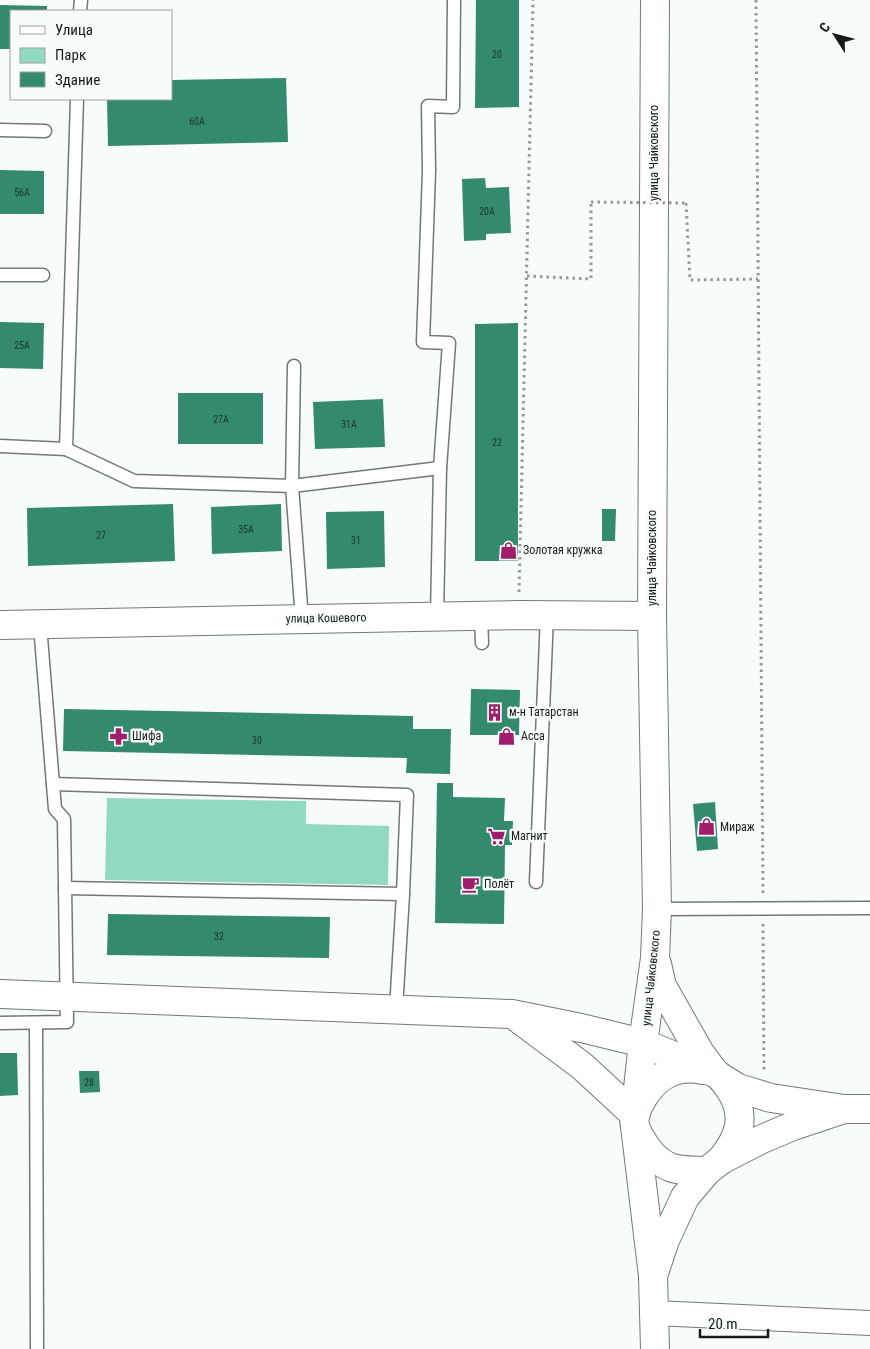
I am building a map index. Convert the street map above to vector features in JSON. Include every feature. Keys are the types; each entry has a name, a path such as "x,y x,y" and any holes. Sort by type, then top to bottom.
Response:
{"street":[{"name":"улица Чайковского","path":"655,0 652,616 657,909 655,958 643,1042 635,1120 654,1276 655,1349"},
{"name":"улица Кошевого","path":"0,625 437,616 652,616"},
{"path":"654,1276 665,1240 685,1197 731,1148 738,1134 740,1117 736,1100 700,1053 662,986 655,958"},
{"path":"0,994 512,1014 643,1042 719,1076 738,1088 764,1097 857,1109"},
{"path":"512,1014 582,1066 635,1120 646,1146 656,1159 671,1167 688,1170 714,1166 762,1139 793,1126 857,1109"},
{"path":"635,1120 643,1098 653,1084 666,1074 682,1069 699,1069 719,1076"},
{"path":"654,1313 870,1323"}],"lane":[{"path":"437,616 440,468 449,343 424,342 429,171 428,106 453,107 454,0"},
{"path":"66,450 77,100"},
{"path":"0,130 45,131"},
{"path":"0,275 43,275"},
{"path":"294,366 292,486 302,619"},
{"path":"0,446 66,450 134,481 292,486 440,468"},
{"path":"536,882 547,615"},
{"path":"480,616 482,643"},
{"path":"0,1024 67,1022 64,818 55,809 40,625"},
{"path":"53,784 407,794 396,1009"},
{"path":"65,888 403,894"},
{"path":"657,909 870,908"},
{"path":"36,1023 37,1349"}],"path":[{"path":"519,615 533,0"},
{"path":"756,0 764,1097"},
{"path":"527,276 591,279 591,202 686,203 690,280 758,279"}],"green space":[{"path":"107,798 306,801 306,824 389,826 388,885 105,880"}],"building":[{"path":"476,0 519,0 519,107 475,108"},
{"path":"0,5 47,6 47,10 10,10 10,49 0,49"},
{"path":"286,78 288,142 108,146 107,100 172,100 172,80"},
{"path":"0,170 44,171 44,214 0,214"},
{"path":"485,178 486,188 509,187 511,233 486,234 486,240 464,241 462,179"},
{"path":"0,322 44,323 43,369 0,368"},
{"path":"518,323 518,561 475,561 475,324"},
{"path":"178,393 263,393 263,444 178,444"},
{"path":"383,399 385,447 315,449 313,402"},
{"path":"173,504 175,561 28,566 27,508"},
{"path":"281,504 282,551 212,554 211,507"},
{"path":"602,509 616,509 615,541 602,541"},
{"path":"384,511 385,567 327,569 326,512"},
{"name":"м-н Татарстан","path":"471,689 520,690 519,735 470,735"},
{"path":"64,709 413,716 413,729 451,729 450,774 406,773 407,758 63,751"},
{"name":"Полёт","path":"437,783 453,783 453,797 505,798 504,821 513,821 512,845 505,845 504,924 435,923"},
{"name":"Мираж","path":"715,802 718,849 697,851 693,804"},
{"path":"108,914 330,917 329,958 107,955"},
{"path":"0,1053 17,1053 18,1095 0,1096"},
{"path":"79,1071 99,1071 100,1092 80,1093"}],"place":[{"name":"Золотая кружка","path":"509,550"},
{"name":"м-н Татарстан","path":"495,712"},
{"name":"Шифа","path":"118,736"},
{"name":"Acca","path":"507,736"},
{"name":"Мираж","path":"706,827"},
{"name":"Магнит","path":"497,836"},
{"name":"Полёт","path":"470,884"}]}
